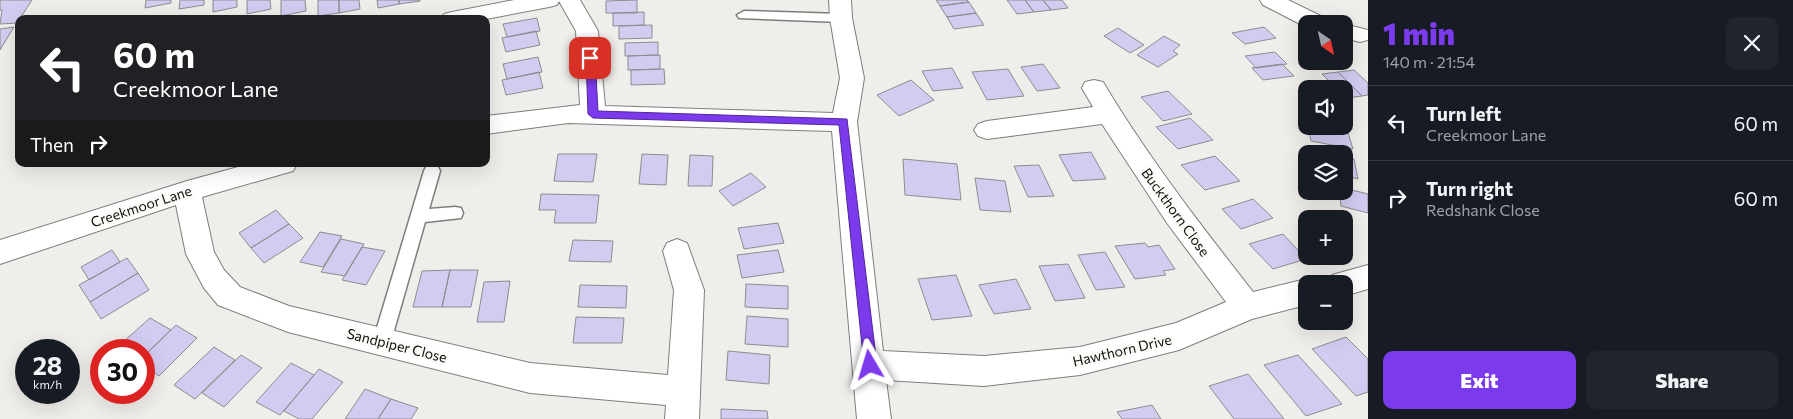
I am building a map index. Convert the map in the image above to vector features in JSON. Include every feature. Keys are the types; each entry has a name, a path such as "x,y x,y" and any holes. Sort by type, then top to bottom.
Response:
{"street":[{"path":"472,15 549,0"},
{"path":"569,0 588,31 593,114"},
{"path":"1271,0 1300,15"},
{"path":"840,9 852,78 844,122 874,419"},
{"name":"Buckthorn Close","path":"1094,88 1109,114 1177,215 1247,307"},
{"path":"490,124 568,114 844,122"},
{"path":"987,130 1109,114"},
{"name":"Creekmoor Lane","path":"0,252 187,191 273,167"},
{"name":"Sandpiper Close","path":"187,191 200,254 214,279 230,296 288,319 530,378 682,405 689,290 677,251"},
{"path":"1353,281 1368,277"},
{"name":"Hawthorn Drive","path":"870,365 984,371 1080,361 1179,336 1247,307 1298,294"}],"lane":[{"path":"744,14 840,9"},
{"path":"382,341 432,171"},
{"path":"419,216 455,213"}],"building":[{"path":"0,0 32,0 22,15 15,15 15,23 0,24 2,10 0,10"},
{"path":"146,0 171,0 171,3 145,8"},
{"path":"180,0 204,0 204,5 179,9"},
{"path":"213,0 237,0 237,7 213,12"},
{"path":"247,0 270,0 271,9 247,14"},
{"path":"281,0 305,0 306,11 281,15"},
{"path":"318,0 339,0 339,13 318,15"},
{"path":"339,0 359,0 360,9 339,13"},
{"path":"377,0 399,0 399,4 378,8"},
{"path":"399,0 420,0 420,1 399,4"},
{"path":"637,0 637,13 606,13 606,1"},
{"path":"936,0 967,0 969,2 940,6"},
{"path":"1007,0 1025,0 1034,12 1017,14"},
{"path":"1025,0 1043,0 1051,10 1034,12"},
{"path":"1043,0 1062,0 1068,8 1051,10"},
{"path":"969,2 976,13 947,17 940,6"},
{"path":"644,12 644,25 613,26 613,13"},
{"path":"976,13 984,25 954,29 947,17"},
{"path":"537,18 540,31 507,37 503,24"},
{"path":"652,25 652,38 619,39 619,26"},
{"path":"14,27 0,50 0,29"},
{"path":"1264,27 1276,38 1245,44 1232,33"},
{"path":"1118,28 1144,45 1130,53 1104,36"},
{"path":"536,31 540,45 506,52 502,38"},
{"path":"1164,36 1180,45 1173,51 1178,54 1158,67 1137,55"},
{"path":"658,42 658,55 625,56 625,43"},
{"path":"1275,52 1287,64 1256,68 1245,56"},
{"path":"660,55 660,69 628,70 628,56"},
{"path":"538,57 542,72 507,79 503,64"},
{"path":"1043,64 1060,88 1037,91 1021,67"},
{"path":"1282,64 1294,76 1263,80 1252,68"},
{"path":"952,68 963,88 933,91 922,71"},
{"path":"664,69 665,84 631,85 631,70"},
{"path":"1008,69 1024,96 987,100 972,72"},
{"path":"1354,70 1368,83 1368,95 1362,96 1353,87 1353,80 1346,80 1338,72"},
{"path":"539,72 543,88 506,95 502,80"},
{"path":"1338,72 1346,80 1328,80 1322,74"},
{"path":"911,80 934,100 899,116 877,95"},
{"path":"1353,87 1362,96 1353,97"},
{"path":"1168,91 1192,114 1163,121 1141,97"},
{"path":"1190,118 1213,140 1178,149 1156,127"},
{"path":"1310,135 1349,135 1352,145 1332,145 1311,141"},
{"path":"1091,152 1106,179 1073,181 1059,155"},
{"path":"558,154 597,154 593,182 554,181"},
{"path":"642,154 668,155 666,185 639,184"},
{"path":"690,155 713,156 712,186 688,186"},
{"path":"1215,156 1240,181 1205,190 1181,165"},
{"path":"903,159 957,164 961,200 905,195"},
{"path":"1353,159 1354,159 1358,179 1353,178"},
{"path":"1039,165 1054,196 1028,197 1014,166"},
{"path":"751,173 766,187 733,206 719,191"},
{"path":"975,178 1005,181 1011,212 980,210"},
{"path":"1353,190 1368,194 1368,213 1341,206 1340,200 1353,200"},
{"path":"541,194 599,195 596,223 554,223 556,210 539,210"},
{"path":"1253,199 1273,218 1241,229 1222,209"},
{"path":"276,210 289,224 251,248 239,233"},
{"path":"778,223 784,243 744,249 738,228"},
{"path":"289,224 303,238 264,263 251,248"},
{"path":"320,232 342,236 323,267 300,262"},
{"path":"1283,234 1298,250 1298,261 1273,269 1249,244"},
{"path":"341,239 364,244 345,276 321,272"},
{"path":"573,240 613,241 611,262 569,261"},
{"path":"1145,243 1148,247 1159,245 1175,269 1163,271 1166,275 1135,279 1115,246"},
{"path":"362,247 385,251 366,285 342,280"},
{"path":"112,250 120,262 89,280 81,267"},
{"path":"778,250 784,272 742,278 737,255"},
{"path":"1105,252 1125,287 1096,290 1078,255"},
{"path":"127,258 138,273 90,302 79,285"},
{"path":"1068,264 1085,298 1055,301 1039,266"},
{"path":"450,270 442,307 413,307 422,271"},
{"path":"450,270 478,270 471,307 442,307"},
{"path":"138,273 149,290 101,319 90,302"},
{"path":"956,275 972,316 932,320 918,279"},
{"path":"1016,279 1031,309 994,314 979,285"},
{"path":"510,281 504,322 477,322 484,282"},
{"path":"746,284 788,286 788,309 745,307"},
{"path":"580,285 627,286 626,308 578,307"},
{"path":"747,316 788,319 788,347 745,344"},
{"path":"576,317 624,318 622,343 573,343"},
{"path":"150,318 171,330 155,345 155,339 126,339"},
{"path":"176,325 197,338 159,376 155,373 155,345"},
{"path":"1346,337 1368,359 1368,392 1356,396 1312,349"},
{"path":"214,347 235,360 195,399 174,385"},
{"path":"728,351 770,355 769,384 726,380"},
{"path":"241,355 262,368 224,407 202,393"},
{"path":"1298,355 1342,404 1306,416 1264,365"},
{"path":"291,363 314,375 280,415 256,402"},
{"path":"319,369 343,382 312,419 299,419 284,411"},
{"path":"1248,374 1284,419 1234,419 1209,386"},
{"path":"365,389 391,399 378,419 345,419"},
{"path":"391,399 418,408 411,419 378,419"},
{"path":"1152,405 1161,419 1122,419 1117,412"},
{"path":"721,409 767,411 768,419 721,419"}],"route":[{"path":"590,58 593,114 844,122 870,365"}]}
